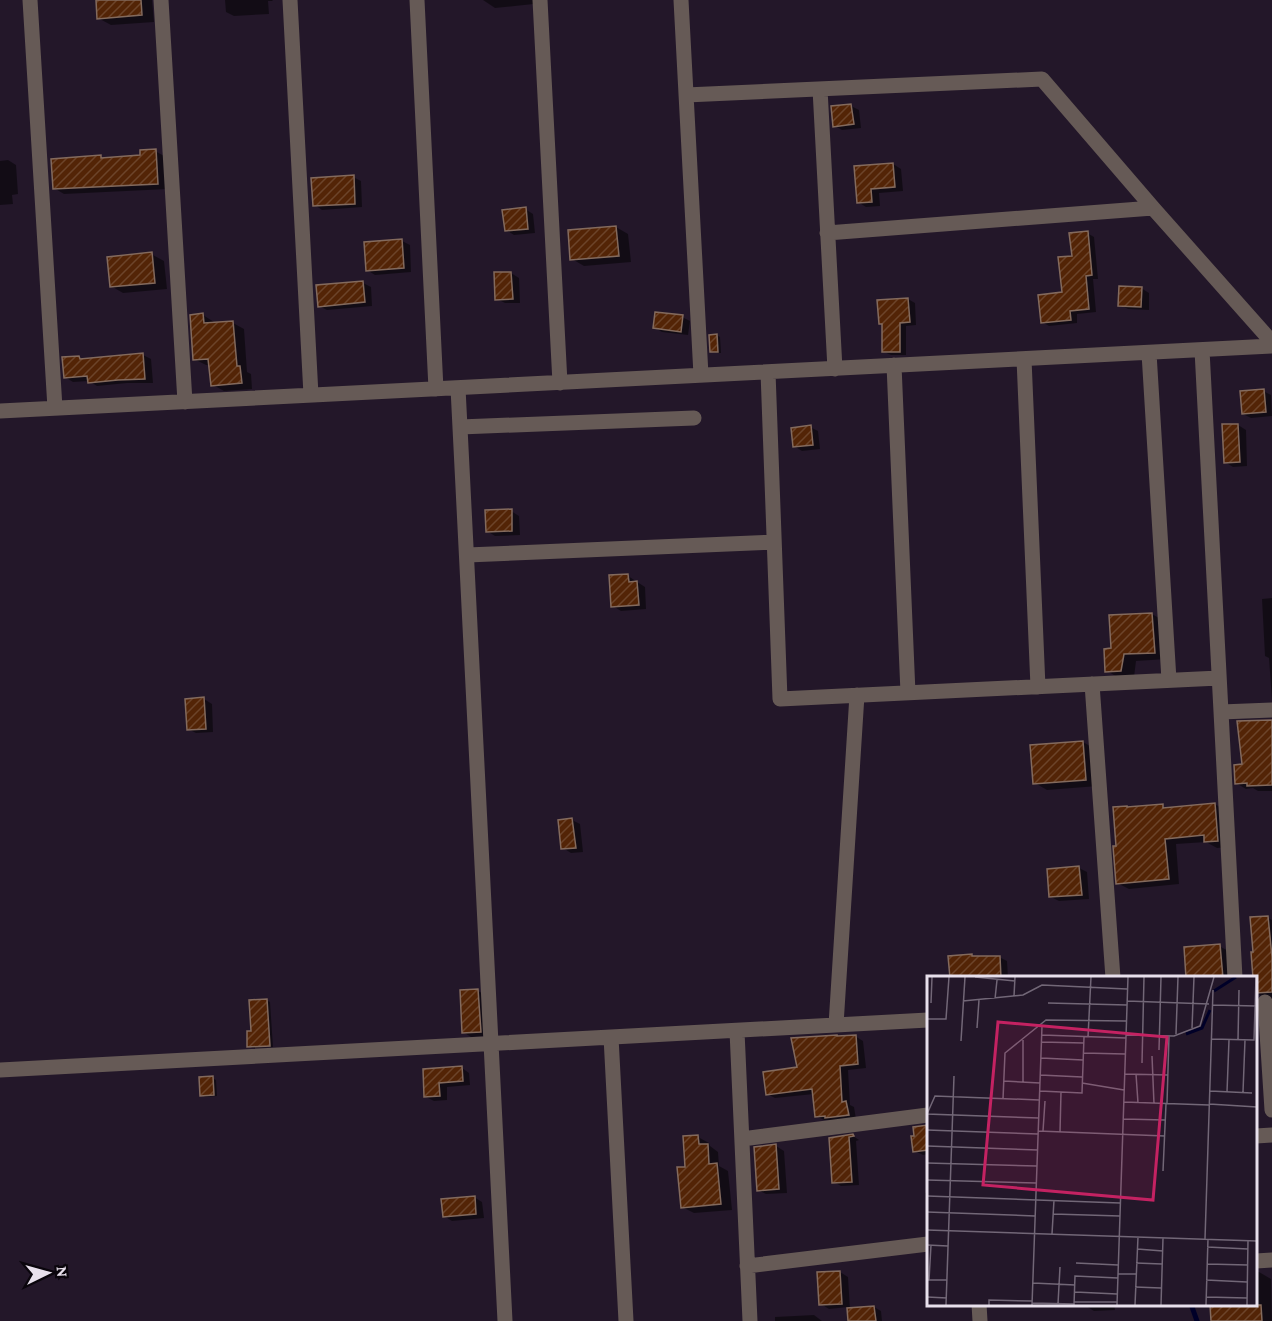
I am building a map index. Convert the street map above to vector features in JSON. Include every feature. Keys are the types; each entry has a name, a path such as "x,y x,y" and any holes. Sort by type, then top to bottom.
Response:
{"street":[{"path":"30,0 55,408"},
{"path":"161,0 185,402"},
{"path":"290,0 311,395"},
{"path":"417,0 436,389"},
{"path":"540,0 560,382"},
{"path":"681,0 701,375"},
{"path":"686,95 1042,79 1272,344"},
{"path":"820,89 835,369"},
{"path":"827,233 1153,208"},
{"path":"0,411 1149,353 1272,344"},
{"path":"1202,350 1235,976"},
{"path":"1149,353 1169,681"},
{"path":"1024,359 1038,687"},
{"path":"894,365 908,693"},
{"path":"768,372 780,699 1219,678"},
{"path":"458,388 505,1321"},
{"path":"460,427 693,418"},
{"path":"467,555 774,542"},
{"path":"1092,684 1113,976"},
{"path":"836,1025 858,695"},
{"path":"1221,712 1272,710"},
{"path":"1264,1002 1272,1110"},
{"path":"0,1070 927,1020"},
{"path":"737,1031 750,1321"},
{"path":"610,1037 626,1321"},
{"path":"742,1139 927,1115"},
{"path":"1257,1136 1272,1135"},
{"path":"747,1266 927,1244"},
{"path":"1257,1261 1272,1260"},
{"path":"978,1306 980,1321"}],"building":[{"path":"96,0 141,0 142,15 97,19"},
{"path":"851,104 854,124 833,127 831,106"},
{"path":"156,149 158,184 53,189 51,159 140,155 140,150"},
{"path":"893,163 895,187 871,189 872,202 857,203 854,166"},
{"path":"354,175 355,204 313,206 311,178"},
{"path":"526,207 528,229 505,231 502,210"},
{"path":"616,226 619,256 570,260 568,230"},
{"path":"1088,231 1092,275 1086,276 1089,309 1070,311 1071,320 1041,323 1038,295 1062,292 1058,257 1072,256 1069,233"},
{"path":"402,239 404,268 366,271 364,242"},
{"path":"152,252 155,283 110,287 107,257"},
{"path":"494,272 511,272 513,299 495,300"},
{"path":"363,281 365,302 318,307 316,285"},
{"path":"1119,286 1142,287 1141,307 1118,306"},
{"path":"908,298 910,322 900,323 900,352 882,352 882,324 879,324 877,300"},
{"path":"655,312 683,315 681,332 653,328"},
{"path":"203,313 204,323 233,321 237,366 240,366 242,383 211,386 208,359 193,360 190,315"},
{"path":"717,334 718,352 710,352 709,335"},
{"path":"143,353 145,379 88,383 87,376 64,378 62,357 79,356 80,359"},
{"path":"1264,389 1266,412 1242,414 1240,391"},
{"path":"1222,424 1238,424 1240,462 1224,463"},
{"path":"811,425 813,445 793,447 791,428"},
{"path":"512,509 512,531 486,532 485,510"},
{"path":"628,574 629,582 637,581 639,605 611,607 609,575"},
{"path":"1152,613 1155,653 1124,654 1121,671 1105,672 1104,649 1111,648 1109,615"},
{"path":"204,697 206,729 187,730 185,699"},
{"path":"1272,720 1272,785 1235,784 1234,765 1242,764 1237,721"},
{"path":"1083,741 1086,780 1033,784 1030,745"},
{"path":"1215,803 1218,841 1204,842 1204,835 1165,839 1169,879 1116,884 1113,807 1163,804 1163,808"},
{"path":"572,818 576,848 561,849 558,820"},
{"path":"1079,866 1082,895 1049,897 1047,869"},
{"path":"1268,916 1272,957 1272,992 1257,993 1257,976 1253,976 1250,917"},
{"path":"1220,944 1223,976 1186,976 1184,947"},
{"path":"972,954 972,956 1000,956 1001,976 950,976 948,956"},
{"path":"478,989 481,1032 462,1033 460,990"},
{"path":"267,999 270,1046 247,1047 247,1031 251,1031 249,1000"},
{"path":"856,1035 858,1064 840,1066 842,1102 846,1101 849,1115 815,1117 812,1089 766,1095 763,1072 797,1067 791,1038"},
{"path":"462,1066 463,1081 439,1083 440,1096 424,1097 423,1069"},
{"path":"213,1076 214,1095 200,1096 199,1077"},
{"path":"927,1125 927,1150 913,1152 911,1136 914,1136 913,1127"},
{"path":"853,1134 854,1136 849,1137 852,1182 832,1183 829,1138"},
{"path":"698,1135 699,1144 708,1144 709,1164 717,1163 721,1204 681,1208 677,1167 685,1167 683,1136"},
{"path":"776,1144 779,1189 757,1191 754,1147"},
{"path":"475,1196 476,1214 443,1217 441,1199"},
{"path":"840,1271 842,1304 819,1305 817,1272"},
{"path":"1261,1305 1262,1321 1211,1321 1210,1306"},
{"path":"874,1306 876,1321 848,1321 847,1308"}],"waterway":[{"path":"1192,1306 1197,1321"}]}
